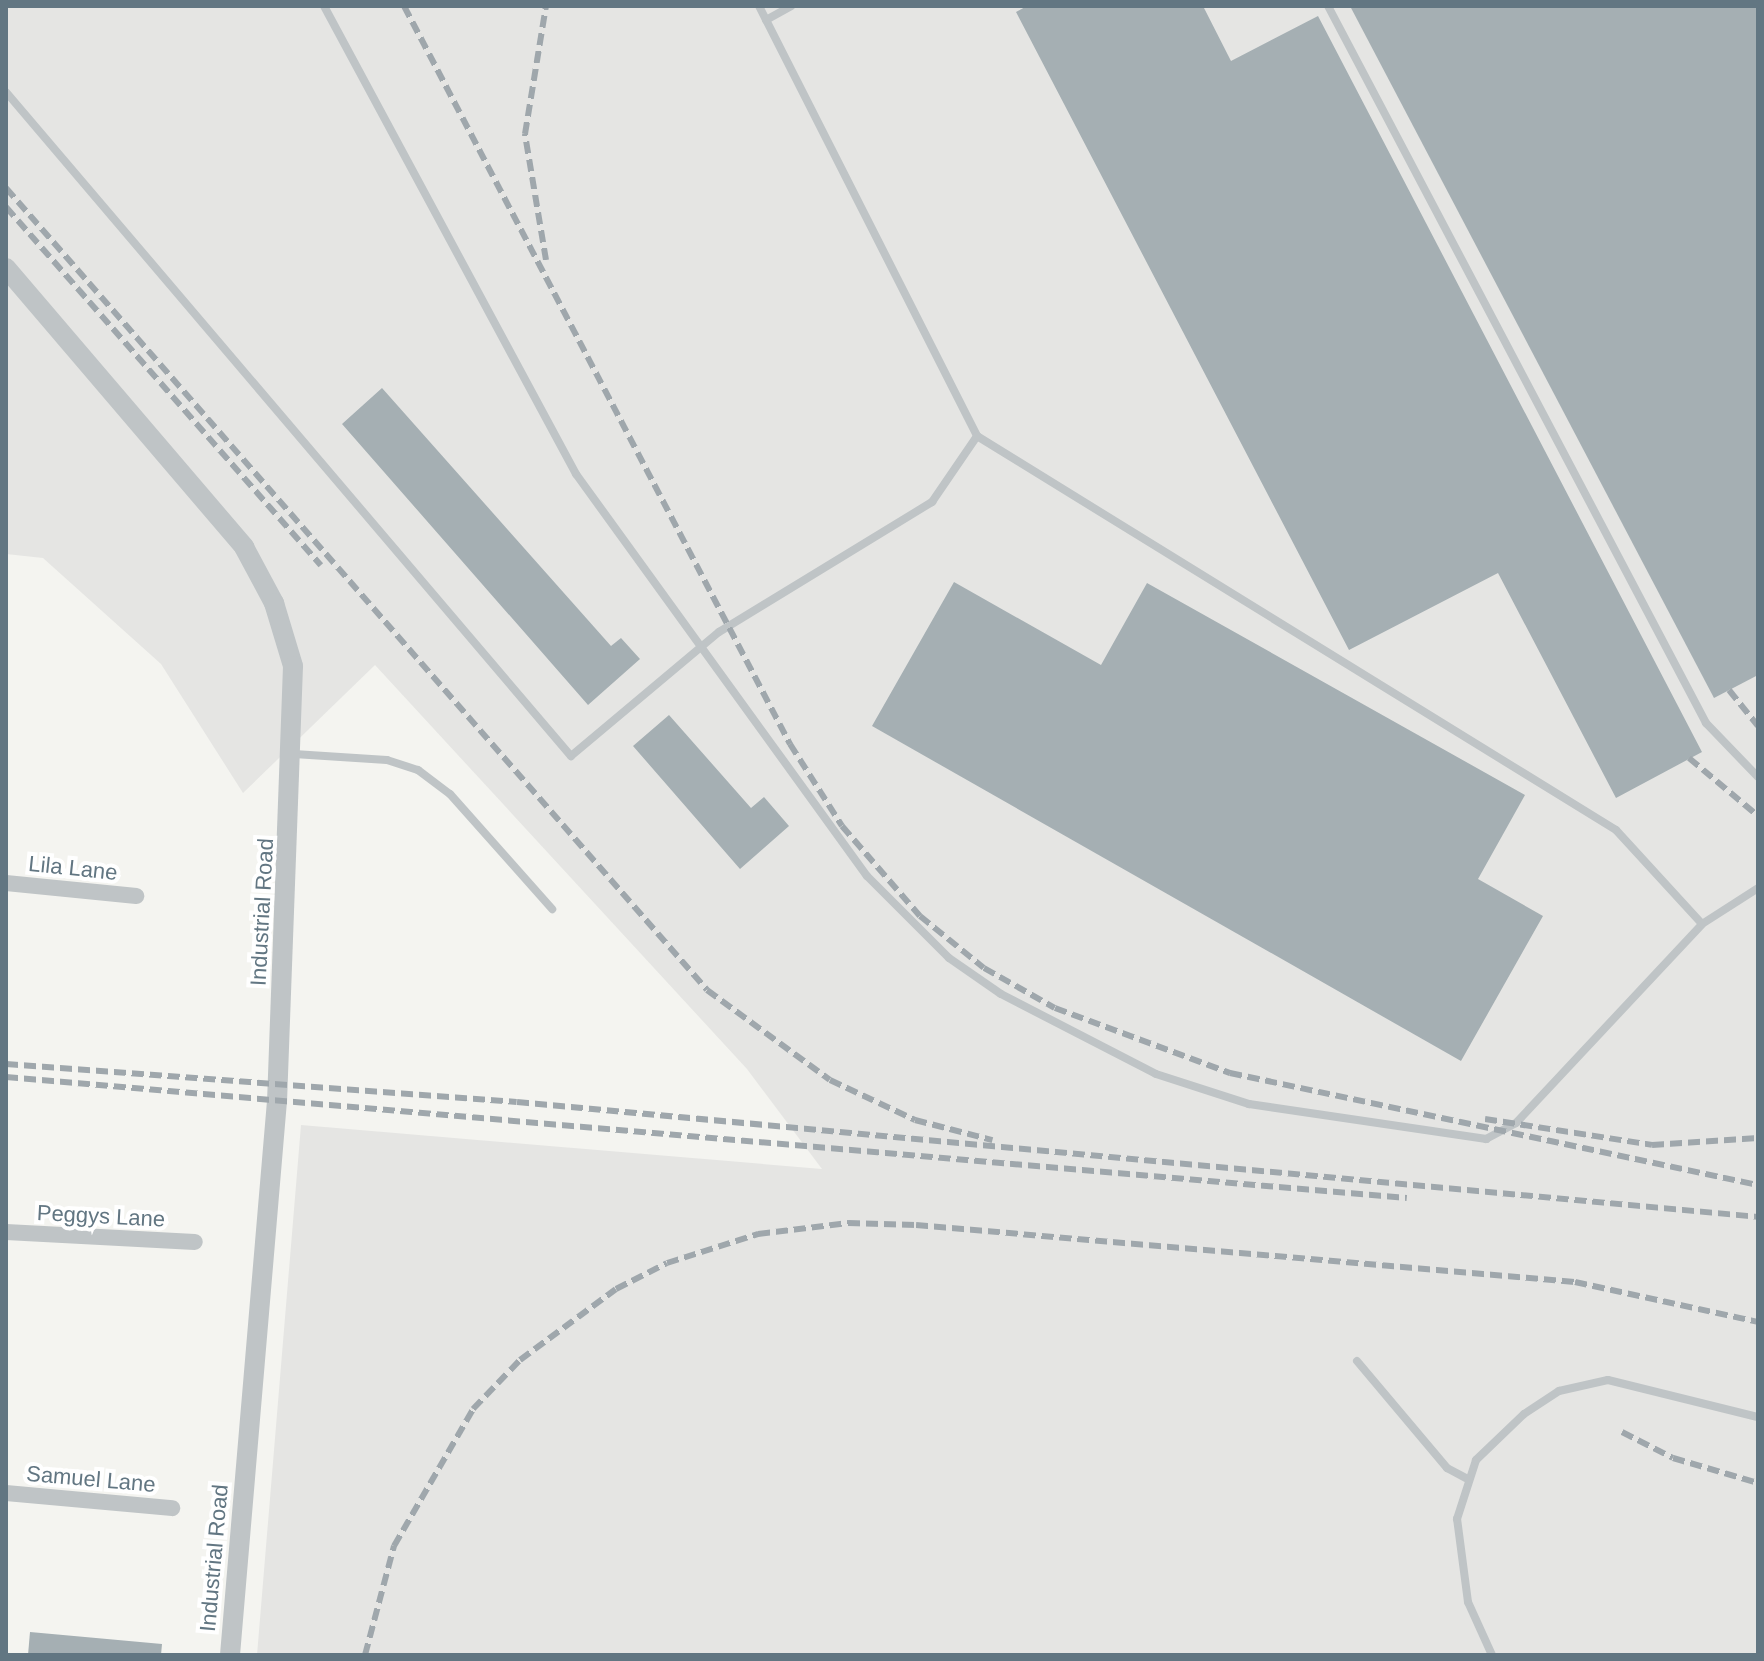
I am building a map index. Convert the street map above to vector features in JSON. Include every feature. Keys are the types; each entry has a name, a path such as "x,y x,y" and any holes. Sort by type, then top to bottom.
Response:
{"street":[{"name":"Industrial Road","path":"6,268 244,547 274,603 293,666 294,754 277,1101 230,1655"},
{"name":"Lila Lane","path":"6,883 136,896"},
{"name":"Peggys Lane","path":"6,1232 195,1242"},
{"name":"Samuel Lane","path":"6,1493 172,1508"}],"lane":[{"path":"324,6 576,474 867,876 949,958 1055,1027 1156,1074 1249,1104 1394,1130 1493,1137 1516,1123 1702,924 1758,888"},
{"path":"759,6 977,436 1616,830 1702,924"},
{"path":"766,20 791,6"},
{"path":"1328,6 1706,723 1758,777"},
{"path":"6,92 571,756 701,645 932,502 977,436"},
{"path":"294,754 387,760 418,770 450,794 552,909"},
{"path":"1357,1361 1447,1468 1466,1478"},
{"path":"1492,1655 1468,1602 1457,1549 1466,1478 1524,1414 1582,1383 1635,1384 1758,1417"}],"shaded area":[{"path":"6,6 1758,6 1758,1655 257,1655 301,1125 822,1169 747,1069 375,665 243,793 161,664 43,558 6,554"}],"building":[{"path":"1027,6 1203,6 1231,61 1318,16 1702,752 1616,798 1498,573 1349,650 1016,12"},
{"path":"1350,6 1758,6 1758,675 1714,698"},
{"path":"382,388 611,646 621,638 640,659 588,705 342,424"},
{"path":"954,582 1101,665 1147,583 1525,795 1478,879 1543,916 1461,1061 872,726"},
{"path":"669,715 751,808 764,797 789,826 740,869 633,746"},
{"path":"30,1632 162,1644 161,1655 28,1655"}],"railway":[{"path":"404,6 790,744 842,826 920,916 984,968 1055,1008 1230,1073 1758,1185"},
{"path":"546,6 525,134 546,260"},
{"path":"6,188 707,990 830,1080 915,1120 992,1140"},
{"path":"6,207 321,565"},
{"path":"1729,690 1758,726"},
{"path":"1689,758 1758,816"},
{"path":"6,1064 517,1102 1758,1217"},
{"path":"6,1077 1407,1198"},
{"path":"1485,1119 1652,1145 1758,1138"},
{"path":"365,1655 394,1546 473,1409 520,1360 616,1289 667,1263 758,1234 848,1223 916,1225 1575,1282 1758,1322"},
{"path":"1622,1432 1673,1458 1758,1483"}]}
